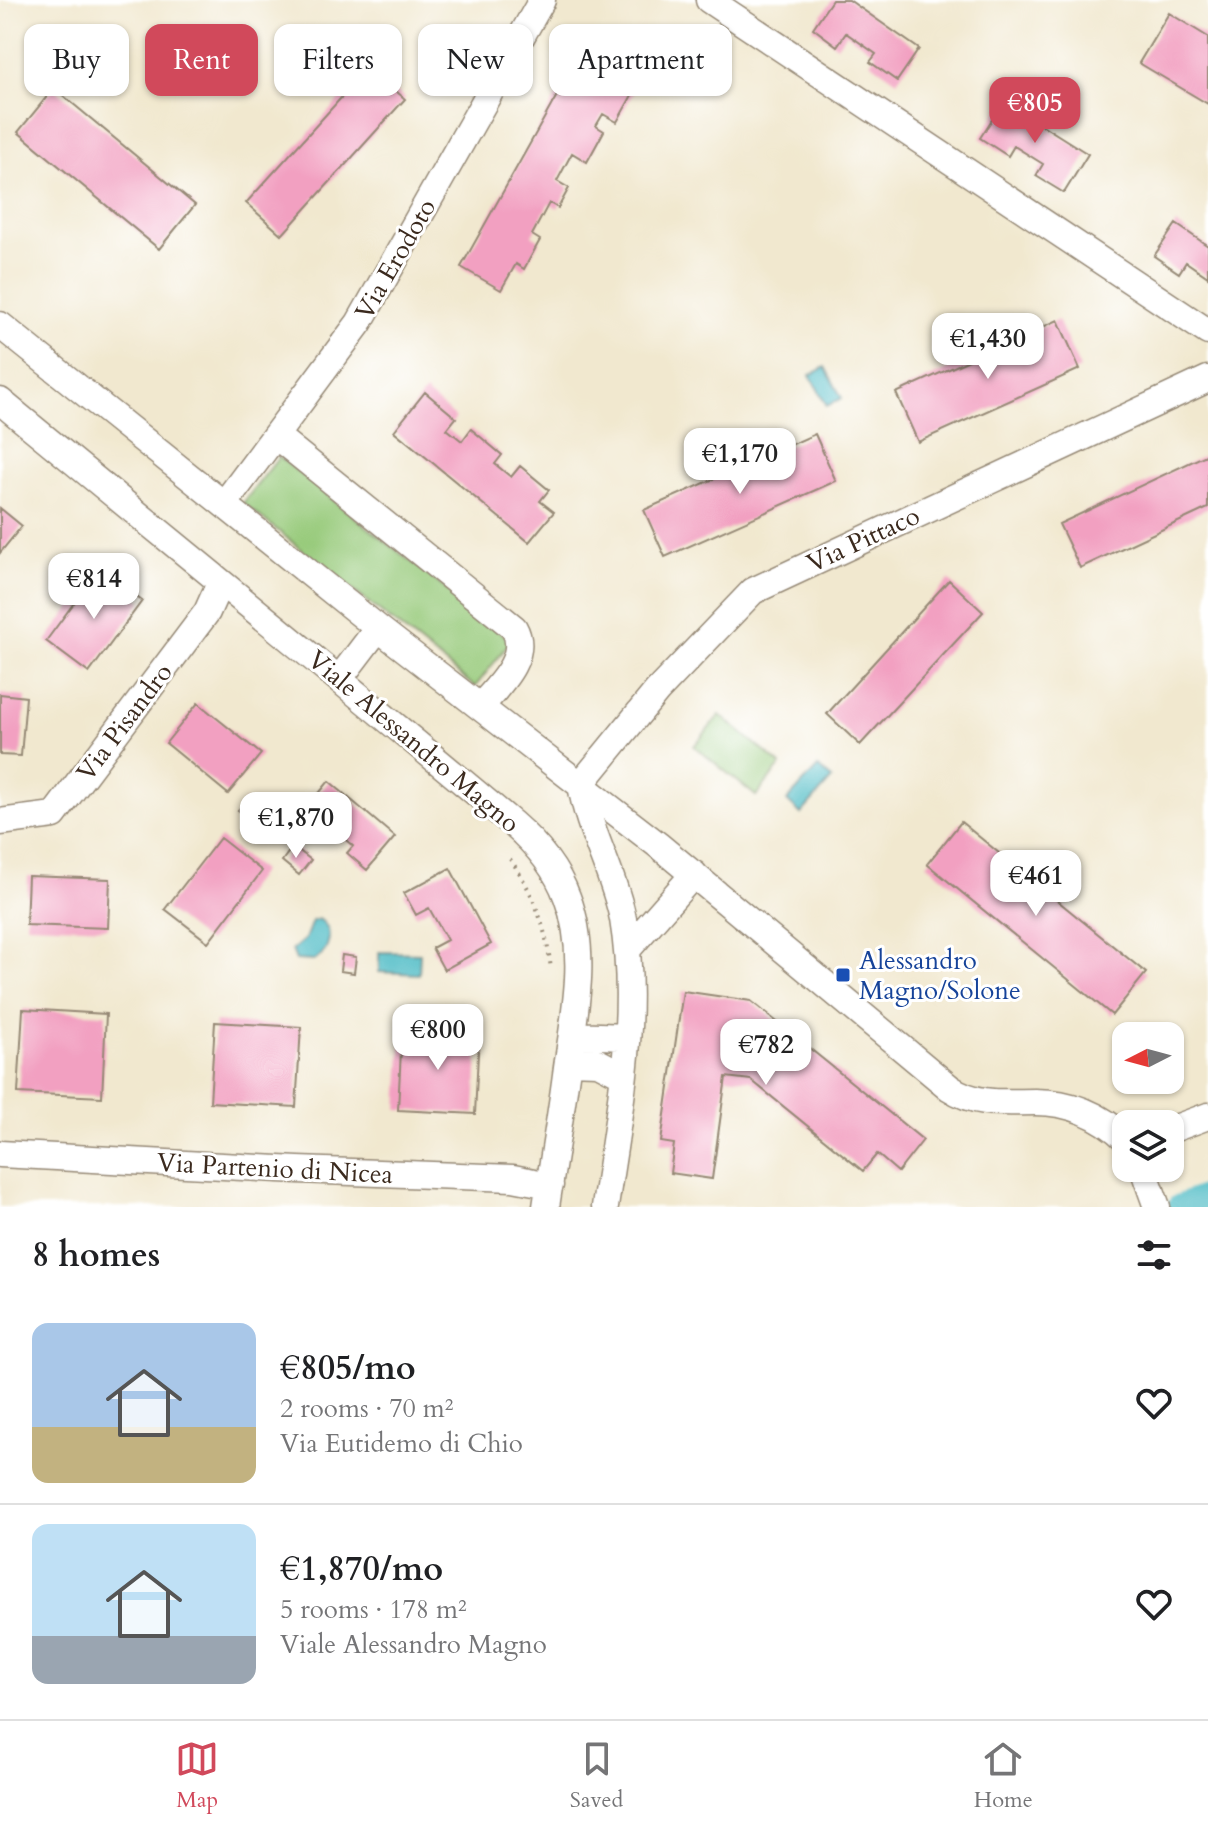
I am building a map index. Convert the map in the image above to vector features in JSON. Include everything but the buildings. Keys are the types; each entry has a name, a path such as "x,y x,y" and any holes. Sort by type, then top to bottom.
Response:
{"street":[{"name":"Via Erodoto","path":"225,503 359,323 542,0"},
{"path":"709,0 1208,332"},
{"path":"0,325 378,628 694,874 957,1093 986,1102 1047,1102 1071,1107 1112,1128"},
{"name":"Via Pittaco","path":"581,784 657,691 753,591 1208,379"},
{"name":"Viale Alessandro Magno","path":"0,401 340,678 543,853 568,898 576,936 578,980 548,1196"},
{"path":"276,436 514,628 519,645 513,664 480,707"},
{"name":"Via Pisandro","path":"0,822 54,815 207,612 220,583"},
{"path":"340,678 378,628"},
{"path":"581,784 587,816 622,914 630,991 623,1075 605,1207"},
{"path":"627,950 694,874"},
{"path":"570,1048 627,1037"},
{"path":"570,1048 623,1075"},
{"path":"1184,1125 1208,1116"},
{"name":"Via Partenio di Nicea","path":"0,1154 513,1178 548,1196"},
{"path":"1148,1182 1157,1207"}],"path":[{"path":"509,857 523,878 539,913 549,948 551,973"}],"green space":[{"path":"279,457 511,641 475,687 243,503"},
{"path":"720,715 781,765 756,796 694,746"}],"water":[{"path":"825,367 842,398 827,406 810,375"},
{"path":"818,767 832,779 801,814 787,801"},
{"path":"274,820 311,825 308,842 272,837"},
{"path":"319,919 329,935 323,953 313,961 296,960 292,950 305,939 312,921"},
{"path":"379,952 420,953 419,974 379,972"}],"waterway":[{"path":"1180,1207 1208,1196"}],"place":[{"name":"Alessandro Magno/Solone","path":"843,975"}]}
